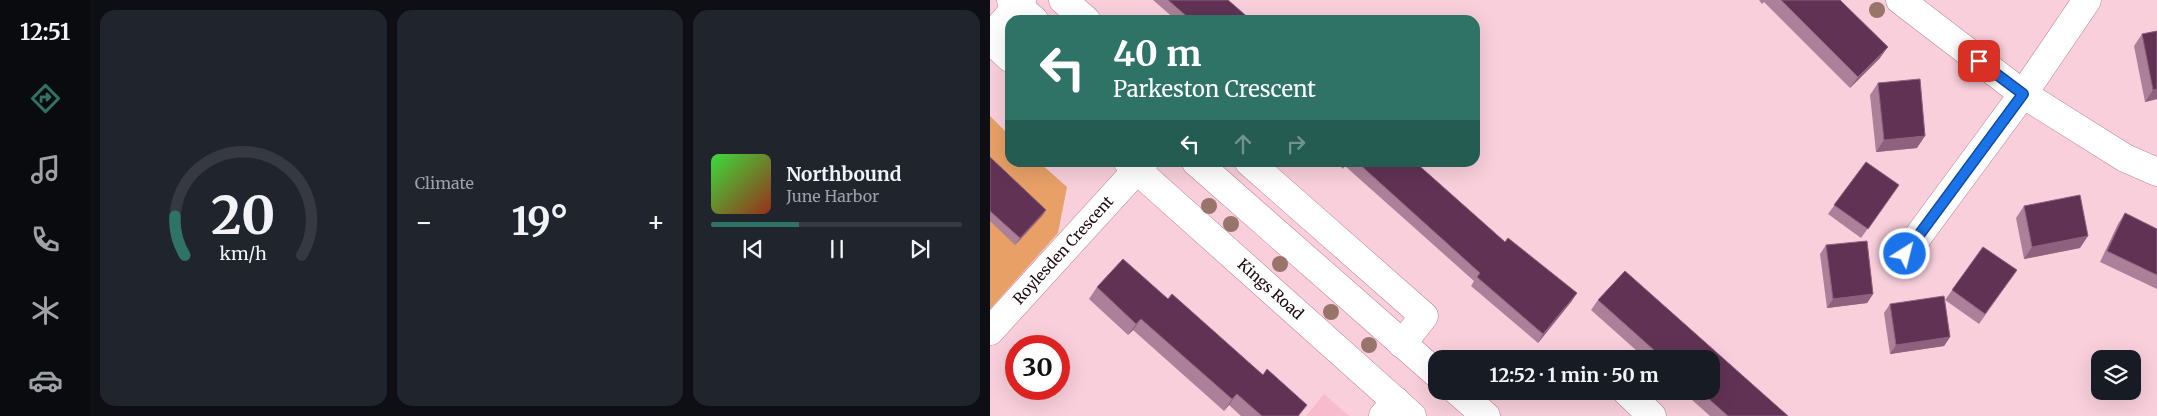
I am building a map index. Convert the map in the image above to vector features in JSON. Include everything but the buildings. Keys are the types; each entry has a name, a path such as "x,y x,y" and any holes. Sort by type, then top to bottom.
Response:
{"street":[{"path":"1063,0 1080,15"},
{"path":"1900,0 2023,94 2125,158 2157,172"},
{"path":"1905,254 2023,94 2087,0"},
{"path":"1005,23 990,39 1005,53"},
{"name":"Roylesden Crescent","path":"990,331 1134,167"},
{"name":"Kings Road","path":"1138,167 1397,411"},
{"path":"1202,167 1428,366"},
{"path":"1254,167 1424,316 1402,344"},
{"path":"1467,400 1486,416"},
{"path":"1635,400 1652,416"}],"shaded area":[{"path":"990,116 1005,131 1005,167 1044,167 1067,187 1058,233 990,309"},
{"path":"1324,394 1349,416 1306,416"}],"route":[{"path":"1905,254 2023,94 1979,61"}]}
